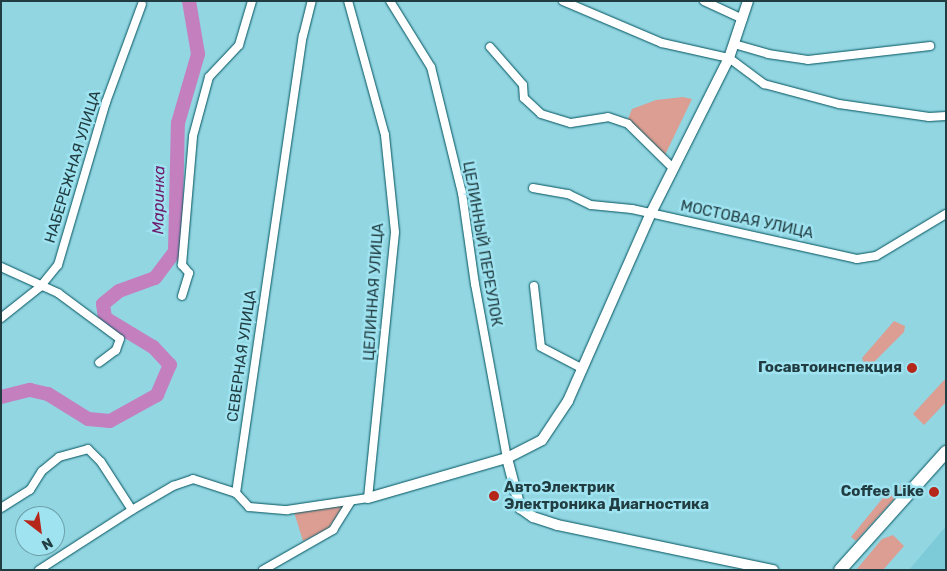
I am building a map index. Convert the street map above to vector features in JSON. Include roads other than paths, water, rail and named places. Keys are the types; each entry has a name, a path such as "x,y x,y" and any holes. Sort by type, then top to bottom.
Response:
{"main road":[{"path":"840,570 946,452"}],"street":[{"path":"182,296 189,273 182,265 193,136 209,77 239,45 252,1"},
{"name":"СЕВЕРНАЯ УЛИЦА","path":"236,493 303,36 312,1"},
{"name":"ЦЕЛИННАЯ УЛИЦА","path":"348,1 385,135 395,232 368,498"},
{"name":"ЦЕЛИННЫЙ ПЕРЕУЛОК","path":"390,1 430,68 462,193 498,414 507,458"},
{"path":"563,1 662,44 729,58 764,84 839,104 929,117 946,116"},
{"path":"704,1 743,19"},
{"path":"38,570 132,510 173,486 193,479 236,493 250,507 287,510 368,498 507,458 542,440 568,401 651,213 729,58 751,2"},
{"name":"НАБЕРЕЖНАЯ УЛИЦА","path":"1,318 40,287 58,265 106,102 142,4"},
{"path":"734,44 768,54 808,60 930,46"},
{"path":"490,47 523,85 524,98 541,114 571,123 608,117 628,124 674,169"},
{"name":"МОСТОВАЯ УЛИЦА","path":"533,188 568,194 591,205 651,213 857,259 876,256 946,214"},
{"path":"1,267 40,287 58,293 120,339 116,350 99,364"},
{"path":"534,286 541,347 583,369"},
{"path":"1,508 30,490 42,471 59,458 88,449 101,462 132,510"},
{"path":"507,458 520,508 533,517 557,526 773,570"},
{"path":"264,570 333,530 351,501"}],"waterway":[{"name":"Маринка","path":"1,397 30,390 48,394 88,419 110,421 157,395 170,365 153,347 105,318 103,304 119,291 155,278 175,251 178,123 198,54 189,1"}],"place":[{"name":"Госавтоинспекция","path":"912,368"},
{"name":"Coffee Like","path":"934,492"},
{"name":"АвтоЭлектрик Электроника Диагностика","path":"494,496"}]}
